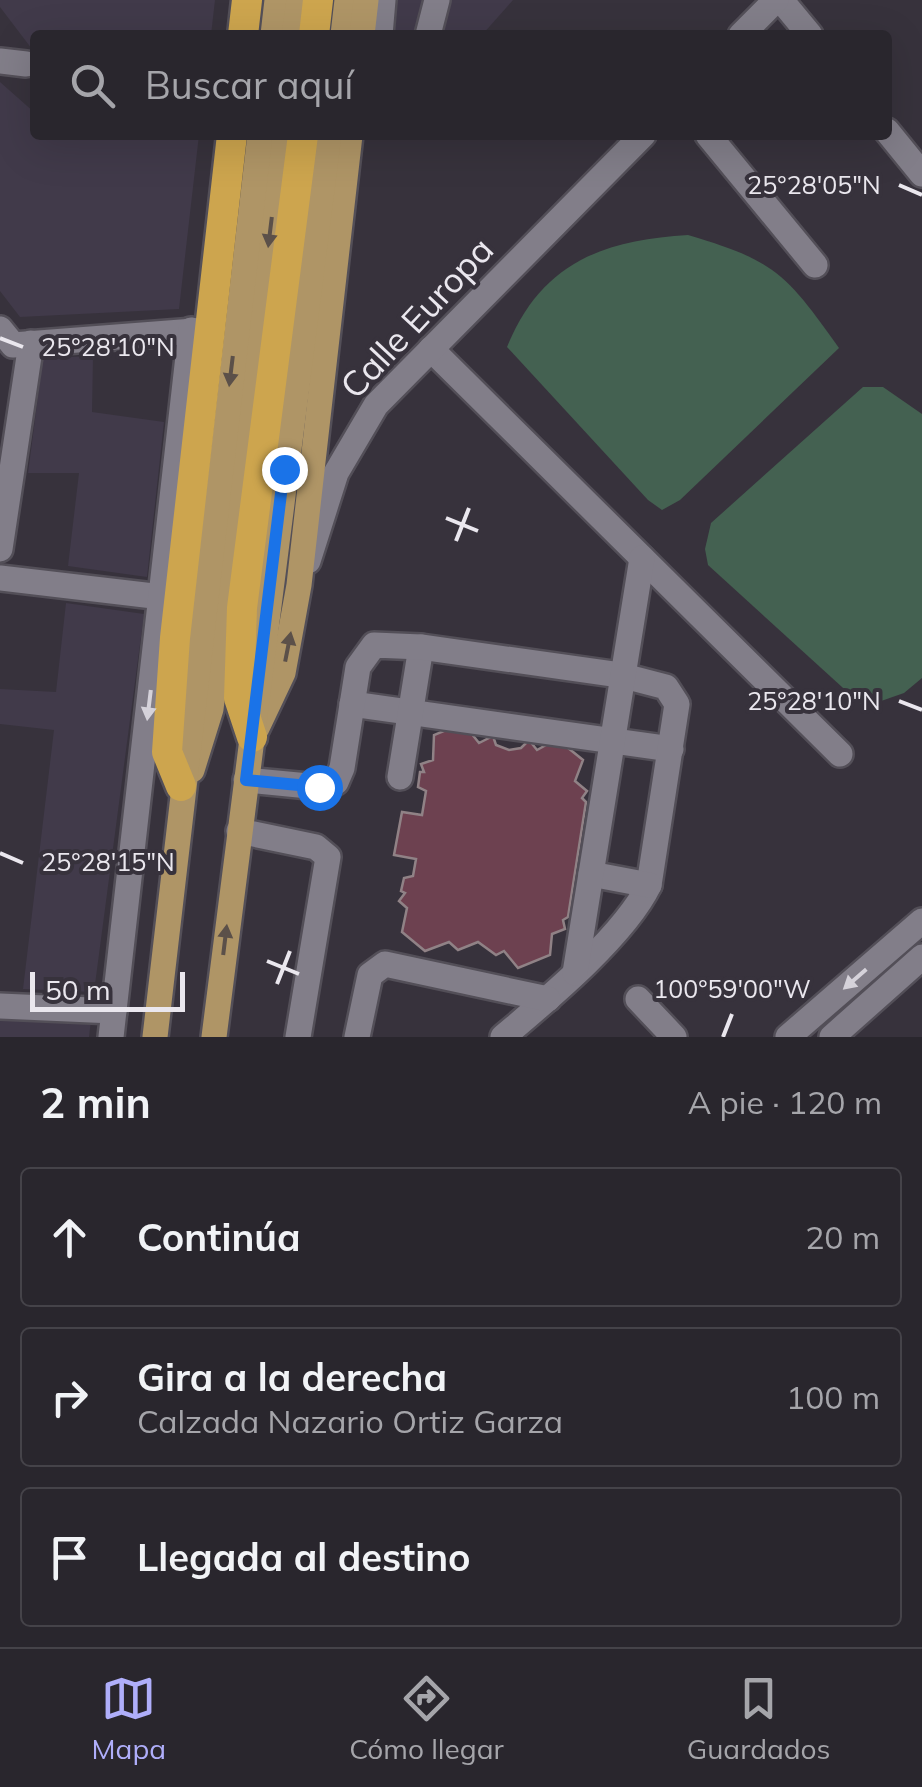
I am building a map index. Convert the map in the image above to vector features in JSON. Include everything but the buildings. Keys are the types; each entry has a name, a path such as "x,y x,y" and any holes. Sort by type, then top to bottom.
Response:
{"highway":[{"path":"244,30 248,0"},
{"path":"315,30 318,0"},
{"path":"181,786 167,752 178,600 201,330 231,140"},
{"path":"252,737 239,698 242,608 301,140"}],"main road":[{"path":"274,30 277,0"},
{"path":"295,30 298,0"},
{"path":"344,30 348,0"},
{"path":"363,30 366,0"},
{"path":"155,1037 181,786 259,140"},
{"path":"181,786 200,756 211,709 281,140"},
{"path":"214,1037 328,140"},
{"path":"252,737 283,673 299,584 349,140"}],"street":[{"path":"381,30 384,0"},
{"path":"429,30 437,0"},
{"path":"747,30 779,0 806,30"},
{"path":"0,61 26,64"},
{"path":"892,136 922,174"},
{"name":"Calle Europa","path":"299,584 336,472 376,405 638,140"},
{"path":"712,140 815,265"},
{"path":"0,549 11,343 201,330 162,597 111,1037"},
{"path":"431,349 840,754"},
{"path":"575,972 620,675 642,558"},
{"path":"0,578 162,597"},
{"path":"246,780 319,787 336,782 358,666 374,645 421,647 620,675 666,686 676,696 649,884 636,906 575,972 504,1037"},
{"path":"400,777 421,647"},
{"path":"352,704 671,749"},
{"path":"238,831 316,848 328,856 298,1037"},
{"path":"591,874 649,884"},
{"path":"788,1037 922,921"},
{"path":"832,1037 922,956"},
{"path":"357,1037 370,975 386,964 548,998"},
{"path":"638,999 674,1037"},
{"path":"0,1006 114,1010"}],"shaded area":[{"path":"0,0 215,0 212,30 30,30 30,46 0,7"},
{"path":"387,0 513,0 486,30 384,30"},
{"path":"0,82 30,109 30,140 198,140 179,309 20,317 0,291"},
{"path":"93,356 92,412 164,422 147,577 68,566 79,473 28,473 43,358"},
{"path":"66,603 144,614 94,992 23,989 54,730 0,724 0,689 56,692"},
{"path":"0,1015 91,1020 89,1037 0,1037"}],"green space":[{"path":"688,235 741,253 777,274 839,348 680,500 662,510 648,500 507,347 538,295 578,261 629,243"},
{"path":"863,387 883,387 922,414 922,678 904,693 864,707 708,565 705,549 711,523"}],"route":[{"path":"284,469 246,780 319,787"}]}
